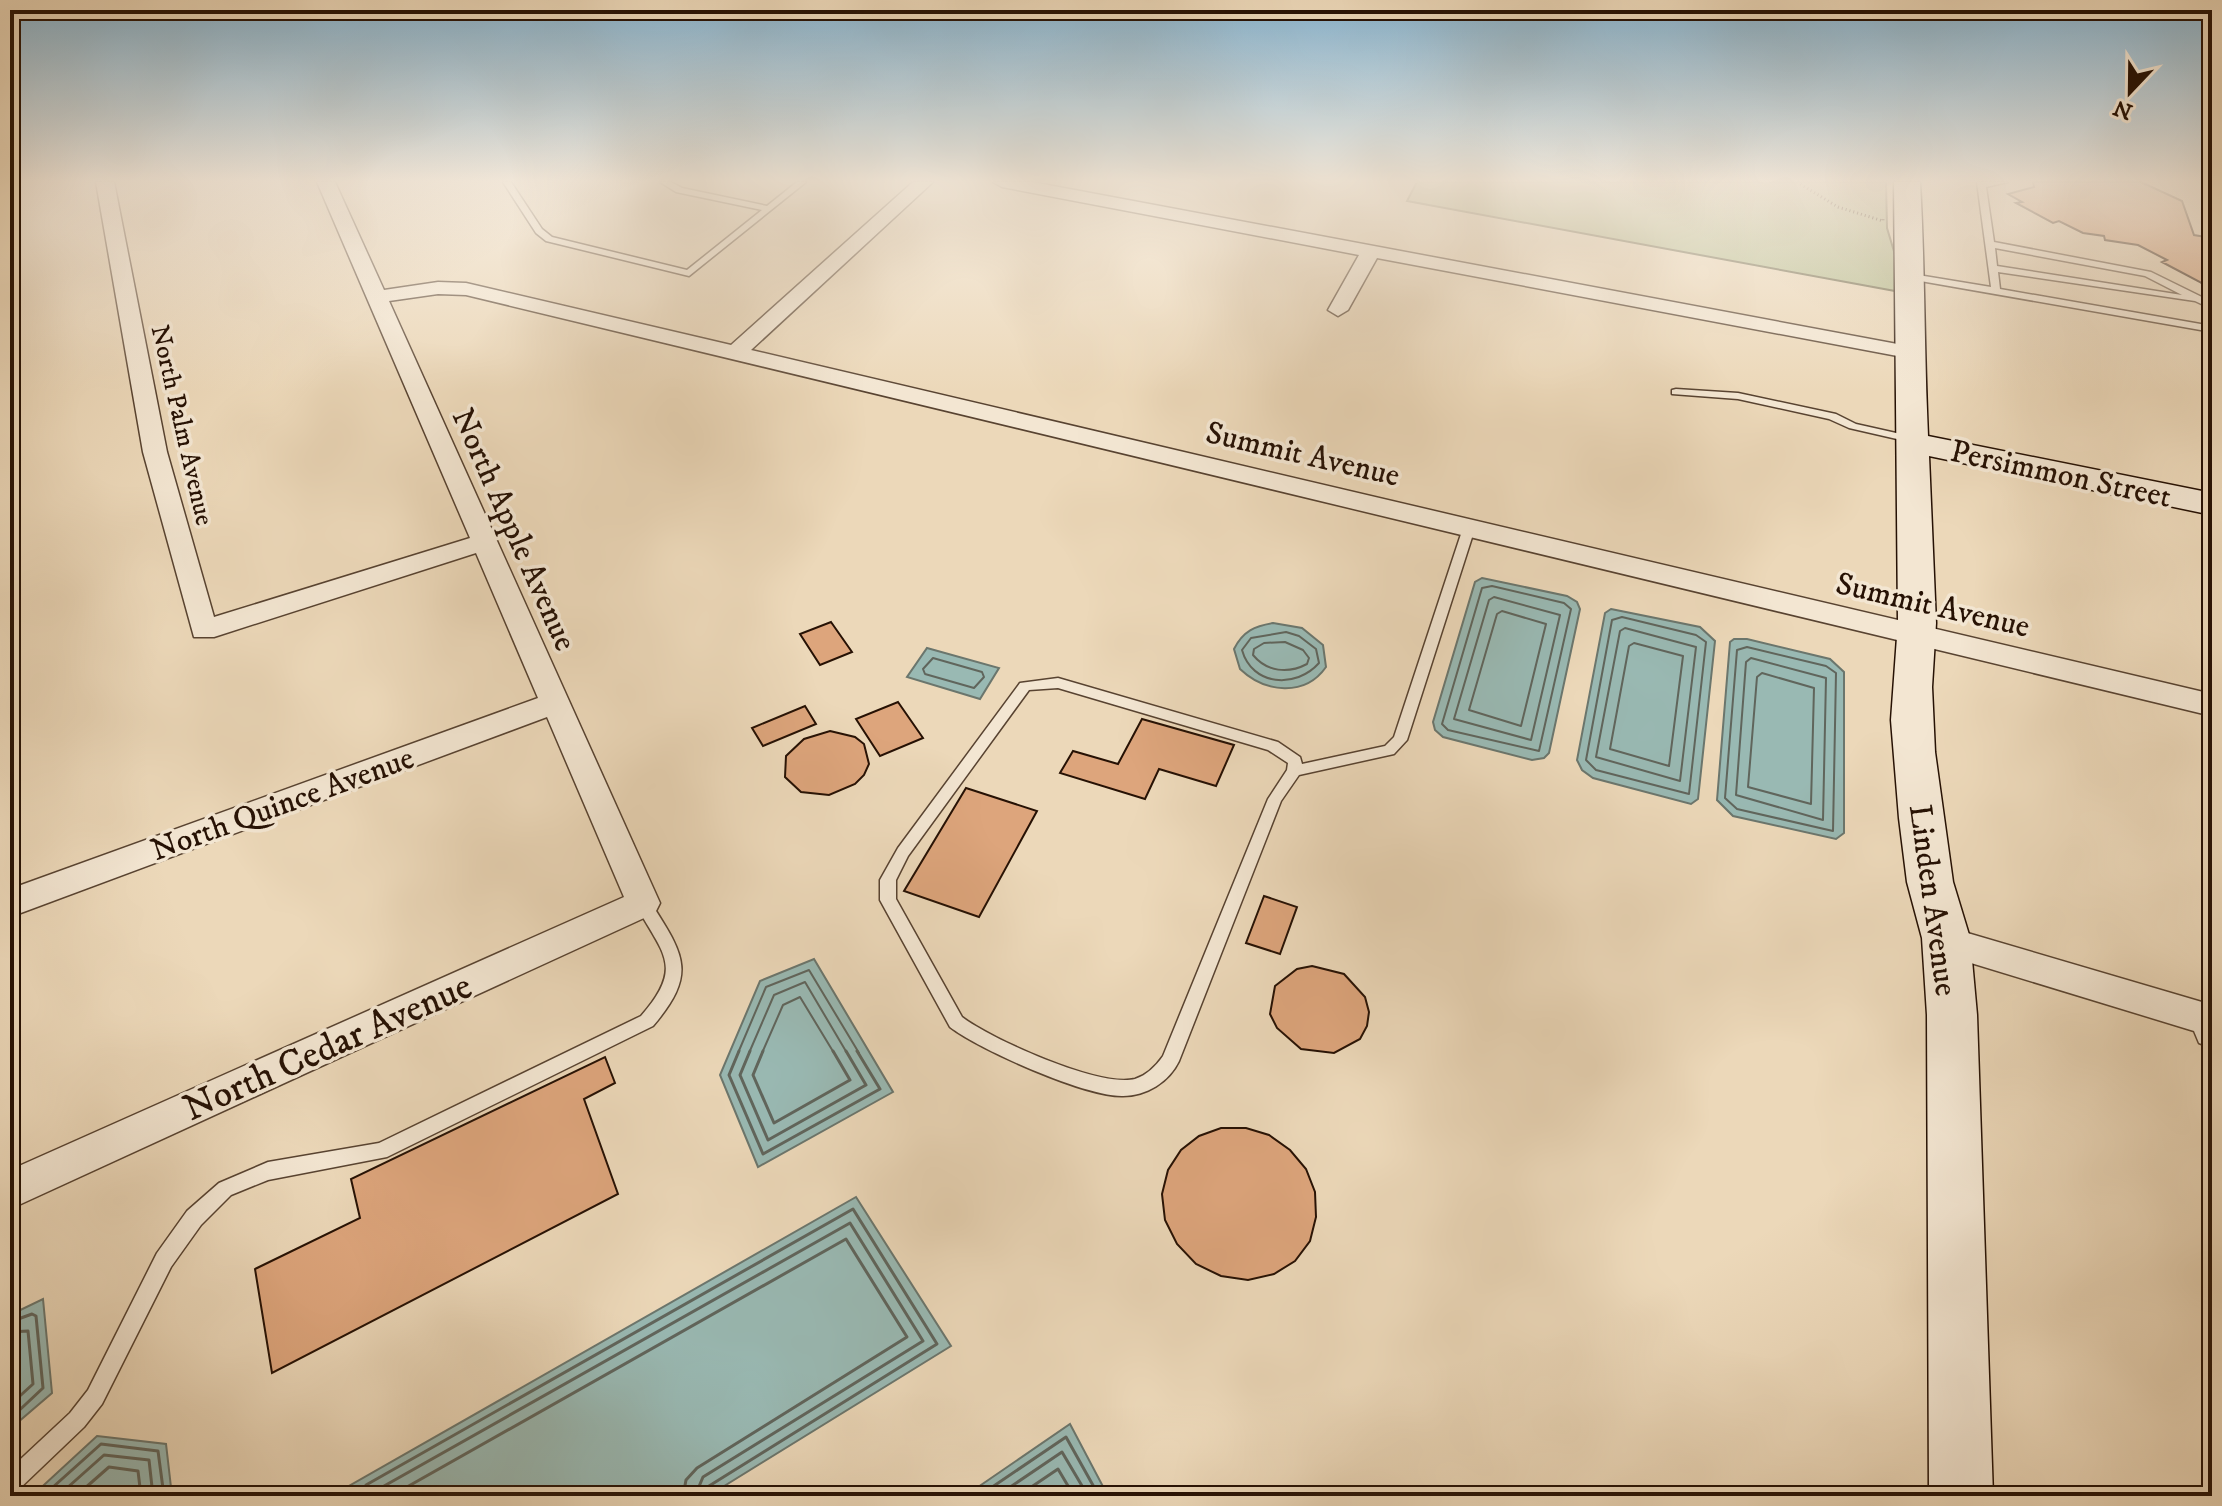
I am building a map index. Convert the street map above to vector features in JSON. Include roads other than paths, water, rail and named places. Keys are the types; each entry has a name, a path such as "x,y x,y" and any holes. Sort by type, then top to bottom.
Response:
{"street":[{"name":"North Palm Avenue","path":"118,252 155,452 204,630 484,542"},
{"name":"North Apple Avenue","path":"357,252 643,903"},
{"path":"736,352 846,252"},
{"path":"1338,310 1370,252"},
{"path":"1378,252 1908,352"},
{"name":"Linden Avenue","path":"1911,252 1908,352 1915,767 1931,886 1947,942 1959,1236 1956,1351 1961,1496"},
{"name":"Summit Avenue","path":"376,297 438,288 466,289 2212,705"},
{"name":"Persimmon Street","path":"1910,440 2212,504"},
{"name":"North Quince Avenue","path":"10,903 555,703"},
{"name":"North Cedar Avenue","path":"10,1190 643,903"},
{"path":"1947,942 2211,1026"}],"lane":[{"path":"604,252 689,273 715,252"},
{"path":"1991,252 1996,291"},
{"path":"2035,252 2137,271 2212,306"},
{"path":"1993,268 2200,300"},
{"path":"1912,277 2212,329"},
{"path":"1676,392 1738,396 1832,416 1853,426 1910,440"},
{"path":"1294,771 1295,761 1287,752 1273,746 1058,683 1025,686 903,852 888,880 888,900 956,1022 972,1034 1091,1082 1120,1088 1145,1084 1163,1073 1275,799 1294,771 1389,750 1400,740 1469,528"},
{"path":"10,1484 77,1420 95,1397 164,1260 194,1218 225,1189 268,1171 381,1151 647,1021 668,1000 677,982 673,954 643,903"}],"water":[{"path":"1482,578 1567,596 1577,602 1580,609 1549,753 1544,758 1532,760 1443,737 1435,730 1433,722 1475,582"},
{"path":"1611,609 1700,627 1715,641 1698,799 1691,804 1593,778 1582,770 1577,760 1605,613"},
{"path":"1273,623 1302,628 1323,645 1326,667 1317,677 1296,687 1273,687 1240,669 1234,649 1241,638 1250,630"},
{"path":"1747,639 1830,659 1844,672 1844,833 1836,839 1733,816 1717,800 1730,642"},
{"path":"927,648 999,668 980,699 907,677"},
{"path":"814,959 893,1092 758,1167 720,1075 760,981"},
{"path":"856,1197 951,1346 708,1496 360,1496 349,1486"},
{"path":"43,1299 52,1393 10,1429 10,1315"},
{"path":"1070,1424 1108,1496 965,1496"},
{"path":"97,1436 166,1444 172,1496 32,1496"}]}
